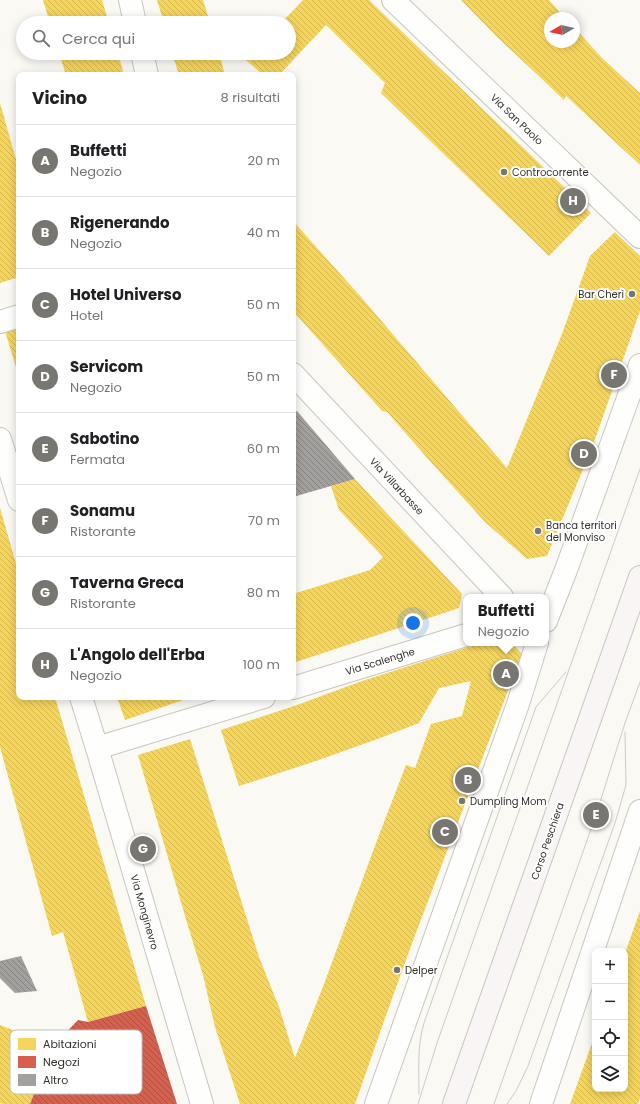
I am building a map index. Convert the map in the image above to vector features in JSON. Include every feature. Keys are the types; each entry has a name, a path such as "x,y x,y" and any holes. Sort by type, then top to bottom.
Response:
{"main road":[{"name":"Corso Peschiera","path":"454,1104 640,577"}],"street":[{"path":"130,0 133,16"},
{"name":"Via San Paolo","path":"393,0 640,237"},
{"path":"144,60 146,72"},
{"path":"0,322 16,317"},
{"path":"549,609 640,365"},
{"name":"Via Villarbasse","path":"296,377 499,594"},
{"path":"0,439 16,490"},
{"name":"Via Scalenghe","path":"296,687 463,636"},
{"path":"376,1104 518,704 536,646"},
{"name":"Via Monginevro","path":"82,700 202,1104"},
{"path":"97,748 254,700"},
{"path":"541,1104 640,811"}],"building: Abitazioni":[{"path":"43,0 102,0 107,16 48,16"},
{"path":"157,0 203,0 208,16 162,16"},
{"path":"303,0 369,0 591,213 549,256 381,93 385,83 326,25 296,57 296,16 288,16"},
{"path":"461,0 549,0 560,12 544,12 544,48 580,48 580,34 601,57 640,93 640,165 566,96 564,100 497,37"},
{"path":"61,60 120,60 123,72 65,72"},
{"path":"174,60 221,60 224,72 178,72"},
{"path":"246,60 293,60 282,72 260,72"},
{"path":"0,103 16,159 16,278 0,283"},
{"path":"296,224 361,297 507,468 562,334 590,256 615,232 640,256 640,311 593,445 547,556 527,559 485,522 387,412 382,411 296,314"},
{"path":"16,328 16,367 5,331"},
{"path":"355,479 462,594 459,608 296,662 296,593 370,570 383,557 339,510 331,486"},
{"path":"0,508 16,564 16,700 56,700 146,1006 88,1022 63,932 52,936 0,747"},
{"path":"472,646 514,646 522,654 414,938 355,1104 240,1104 215,1027 203,975 138,755 190,739 259,957 279,1007 295,1058 406,765 415,768 431,724 462,716 471,681 439,688 419,723 316,761 239,786 221,730 297,705 362,681"},
{"path":"118,700 183,700 125,720"},
{"path":"640,911 640,1098 638,1104 570,1104 592,1043 592,1092 628,1092 628,948 627,948"},
{"path":"0,1025 13,1030 10,1030 10,1094 34,1094 30,1104 0,1103"}],"building: Negozi":[{"path":"146,1006 177,1104 30,1104 34,1094 142,1094 142,1030 68,1030 78,1020 88,1022"}],"building: Altro":[{"path":"297,411 355,479 296,496"},
{"path":"21,956 37,991 15,993 0,978 0,961"}],"tram line":[{"path":"418,1104 438,1040 640,469"},
{"path":"419,1094 419,1049 424,1023 536,707 566,672"},
{"path":"494,1104 596,815 625,723 640,682"},
{"path":"507,1104 516,1091 528,1066 615,823 626,785 625,732"}],"place":[{"name":"Controcorrente","path":"504,172"},
{"name":"L'Angolo dell'Erba","path":"573,201"},
{"name":"Bar Cherì","path":"632,294"},
{"name":"Sonamu","path":"614,375"},
{"name":"Servicom","path":"584,454"},
{"name":"Banca territori del Monviso","path":"538,531"},
{"name":"Buffetti","path":"506,674"},
{"name":"Rigenerando","path":"468,780"},
{"name":"Dumpling Mom","path":"462,801"},
{"name":"Sabotino","path":"596,815"},
{"name":"Hotel Universo","path":"445,832"},
{"name":"Taverna Greca","path":"143,849"},
{"name":"Delper","path":"397,970"}]}
